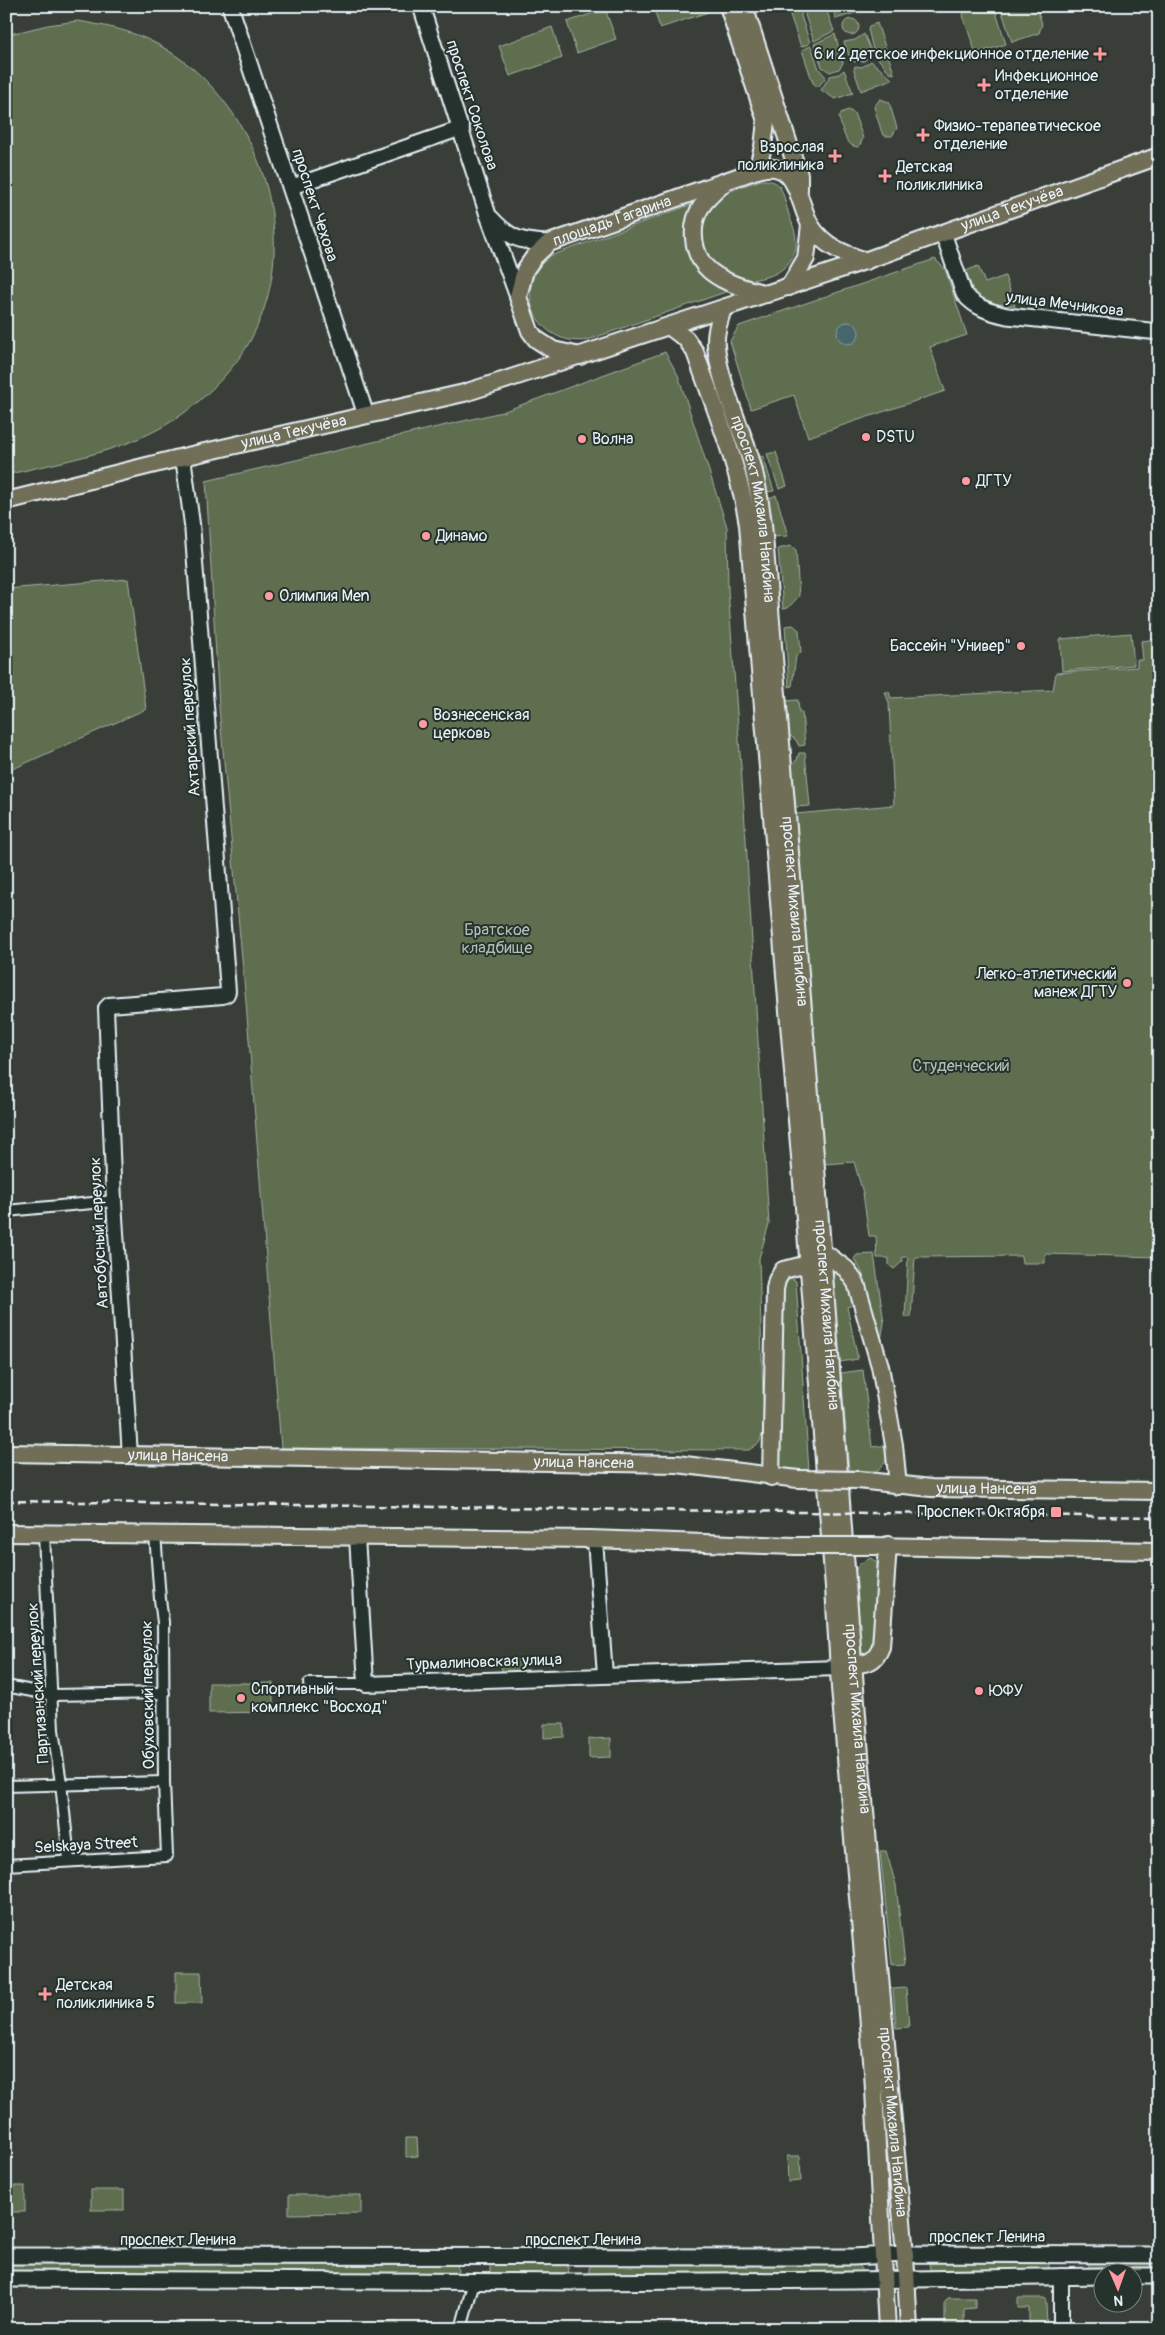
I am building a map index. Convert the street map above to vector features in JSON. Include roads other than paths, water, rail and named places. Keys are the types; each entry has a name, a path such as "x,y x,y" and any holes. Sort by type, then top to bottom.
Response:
{"main road":[{"name":"проспект Чехова","path":"230,6 366,415"},
{"name":"проспект Соколова","path":"421,6 462,128 488,215 518,297"},
{"path":"728,6 766,121 763,147 757,170"},
{"path":"744,6 799,175 799,193"},
{"name":"улица Текучёва","path":"789,286 866,261 1159,156"},
{"name":"площадь Гагарина","path":"518,297 525,270 534,257 549,244 757,170 772,168 781,171 790,178 799,193 810,225 828,244 845,254 866,261"},
{"path":"726,182 710,196 697,215 694,232 697,254 702,263 718,276 742,287 767,294"},
{"path":"488,215 510,236 530,242 549,244"},
{"name":"площадь Гагарина","path":"789,286 806,258 810,225"},
{"name":"улица Мечникова","path":"943,233 964,294 970,302 986,311 1007,316 1159,332"},
{"path":"518,297 530,331 536,339 553,350 581,356 789,286"},
{"name":"проспект Михаила Нагибина","path":"723,309 717,329 718,355 751,459 759,492 763,524 824,1273 846,1666 888,2329"},
{"name":"проспект Михаила Нагибина","path":"670,327 686,339 696,352 739,481 748,525 834,1587 846,1666 905,2254 909,2329"},
{"name":"улица Текучёва","path":"6,501 183,457 464,393 581,356"},
{"path":"822,1251 850,1272 858,1288 880,1366 896,1456 898,1486"},
{"path":"771,1477 775,1289 777,1280 783,1270 808,1264"},
{"path":"824,1273 830,1267 839,1265"},
{"name":"улица Нансена","path":"6,1453 677,1464 771,1477 866,1480 898,1486 931,1488 1159,1491"},
{"path":"866,1480 888,1470 896,1456"},
{"path":"896,1456 906,1473 931,1488"},
{"path":"6,1533 595,1540 795,1546 888,1545 1159,1552"},
{"path":"846,1666 871,1663 877,1658 881,1647 888,1545"},
{"name":"проспект Ленина","path":"6,2256 853,2257 884,2254 1159,2255"},
{"path":"1061,2254 1061,2276"},
{"path":"474,2280 479,2257"},
{"path":"577,2257 577,2282"},
{"path":"6,2279 577,2282 886,2280 1092,2276"},
{"path":"1142,2276 1159,2276"}],"street":[{"path":"291,187 462,128"},
{"name":"Ахтарский переулок","path":"106,1008 109,1005 227,994 192,524 183,457"},
{"name":"Автобусный переулок","path":"106,1008 114,1200 130,1456"},
{"path":"6,1210 114,1200"},
{"name":"Партизанский переулок","path":"44,1534 53,1695 53,1730 69,1860"},
{"name":"Обуховский переулок","path":"155,1534 160,1598 164,1622 164,1782 167,1856"},
{"path":"357,1537 366,1684"},
{"path":"595,1540 605,1675"},
{"name":"Турмалиновская улица","path":"309,1684 366,1684 846,1666"},
{"path":"6,1686 53,1695 164,1693"},
{"path":"6,1786 61,1783 164,1782"},
{"name":"Selskaya Street","path":"6,1865 167,1856"},
{"path":"1061,2276 1061,2329"},
{"path":"461,2329 474,2280"}],"water":[{"path":"848,322 856,325 859,333 856,341 848,344 840,341 837,333 840,325"}],"railway":[{"path":"6,1501 1159,1517"}],"place":[{"name":"6 и 2 детское инфекционное отделение","path":"1100,54"},
{"name":"Инфекционное отделение","path":"984,85"},
{"name":"Физио-терапевтическое отделение","path":"923,135"},
{"name":"Взрослая поликлиника","path":"835,156"},
{"name":"Детская поликлиника","path":"885,176"},
{"name":"DSTU","path":"866,437"},
{"name":"Волна","path":"582,439"},
{"name":"ДГТУ","path":"966,481"},
{"name":"Динамо","path":"426,536"},
{"name":"Олимпия Men","path":"269,596"},
{"name":"Бассейн \"Универ\"","path":"1021,646"},
{"name":"Вознесенская церковь","path":"423,724"},
{"name":"Легко-атлетический манеж ДГТУ","path":"1127,983"},
{"name":"Проспект Октября","path":"1056,1512"},
{"name":"ЮФУ","path":"979,1691"},
{"name":"Спортивный комплекс \"Восход\"","path":"241,1698"},
{"name":"Детская поликлиника 5","path":"45,1994"}],"park label":[{"name":"Братское кладбище","path":"497,939"},
{"name":"Студенческий","path":"961,1066"}]}
